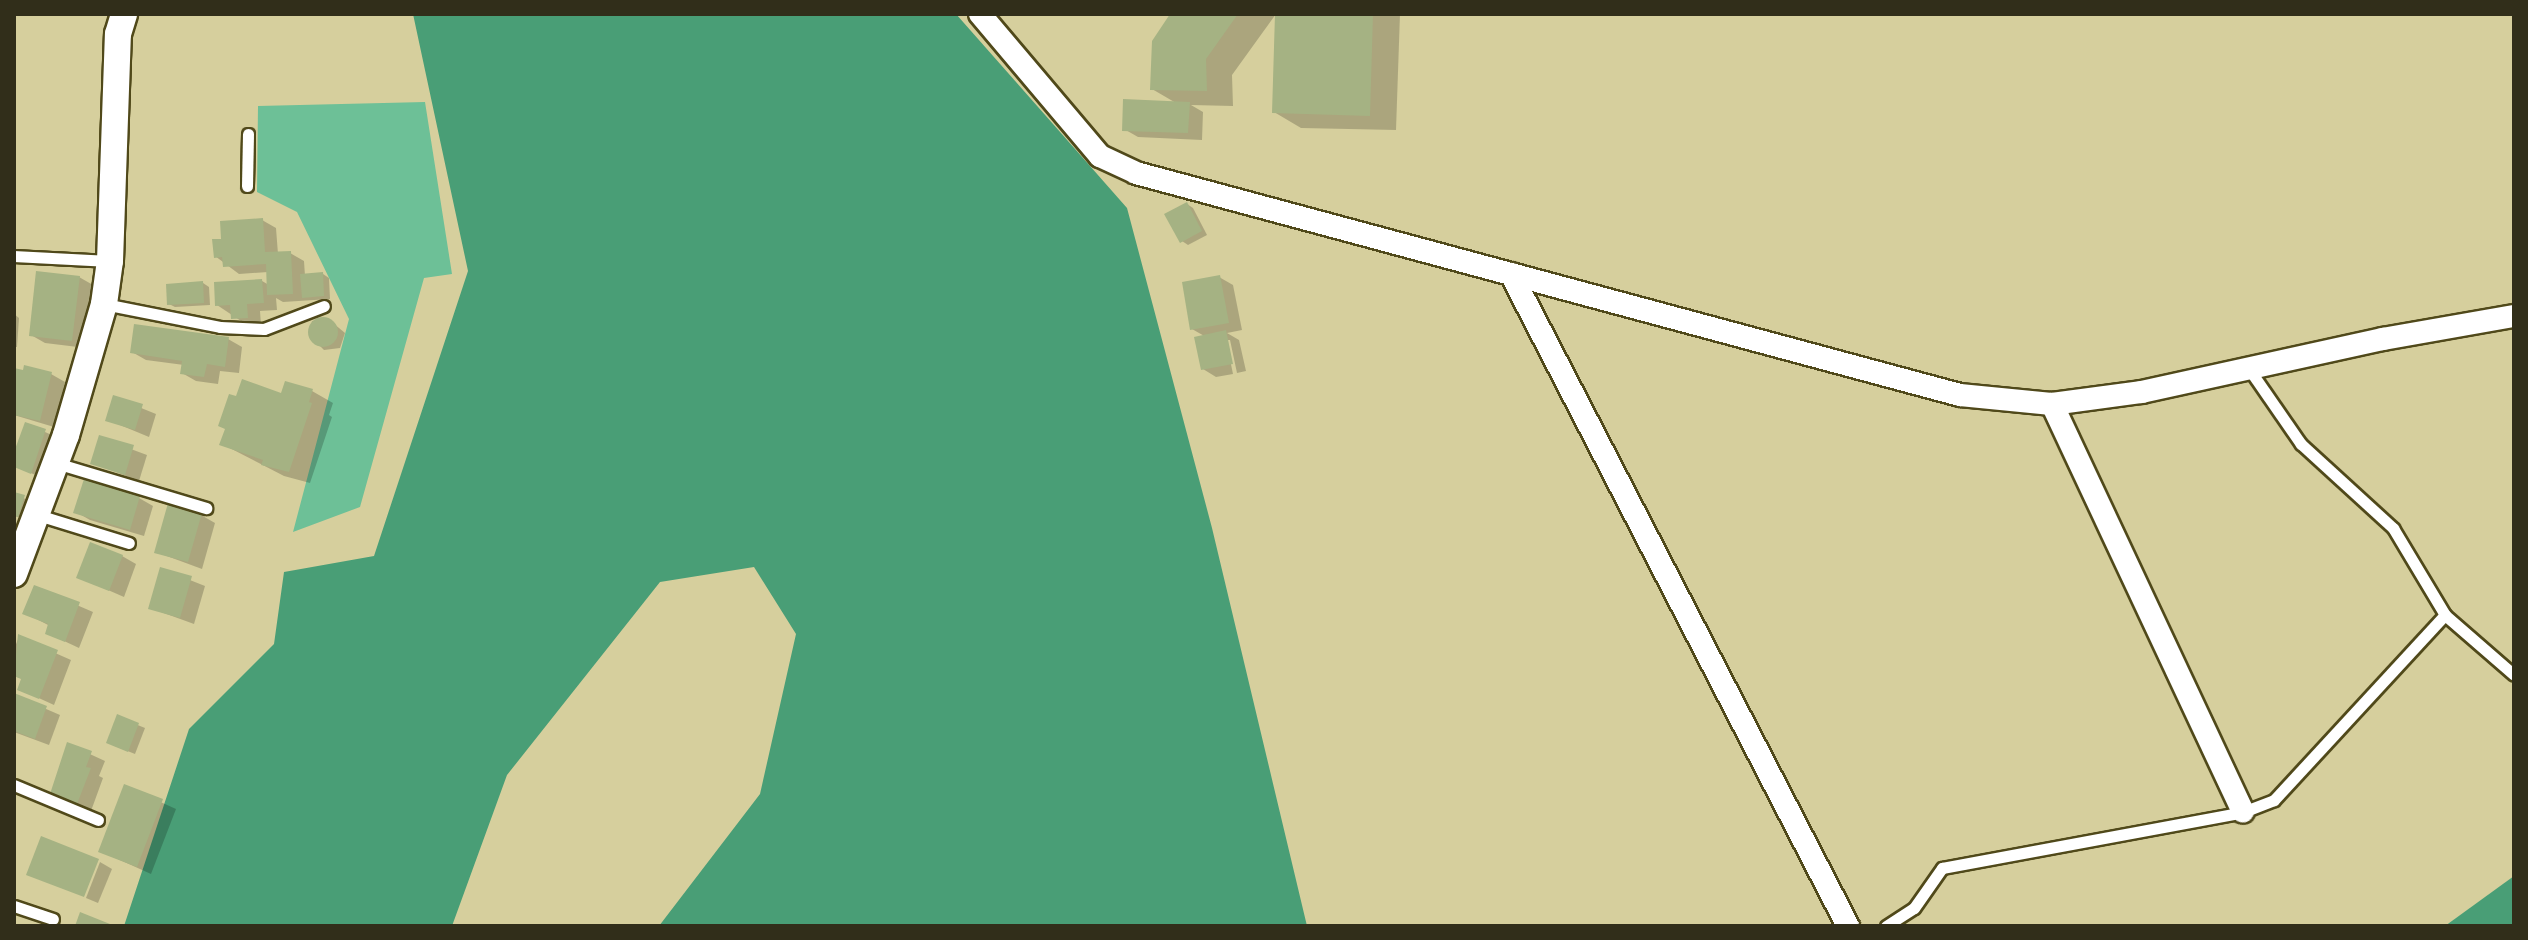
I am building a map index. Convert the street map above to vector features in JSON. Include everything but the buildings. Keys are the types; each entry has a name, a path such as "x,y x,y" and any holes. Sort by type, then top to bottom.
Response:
{"street":[{"path":"14,574 56,463 104,304 110,261 118,34 124,14"},
{"path":"980,14 1100,156 1136,173 1960,395 2052,404 2142,392 2383,339 2514,316"},
{"path":"1511,274 1848,926"},
{"path":"2052,404 2243,812"}],"lane":[{"path":"247,186 248,134"},
{"path":"14,256 110,261"},
{"path":"104,304 220,327 264,329 324,306"},
{"path":"2249,369 2301,444 2393,528 2445,615 2514,675"},
{"path":"56,463 206,508"},
{"path":"36,514 129,543"},
{"path":"1886,926 1914,908 1942,868 2243,812 2274,800 2445,615"},
{"path":"14,785 98,820"},
{"path":"14,906 53,919"}],"green space":[{"path":"413,14 956,14 1127,208 1212,528 1307,926 659,926 760,794 796,634 754,567 660,582 507,775 452,926 124,926 189,729 274,644 284,572 374,556 468,271"},
{"path":"425,102 452,274 424,278 360,507 293,532 349,319 297,212 257,192 258,106"},
{"path":"2514,876 2514,926 2445,926"}]}
